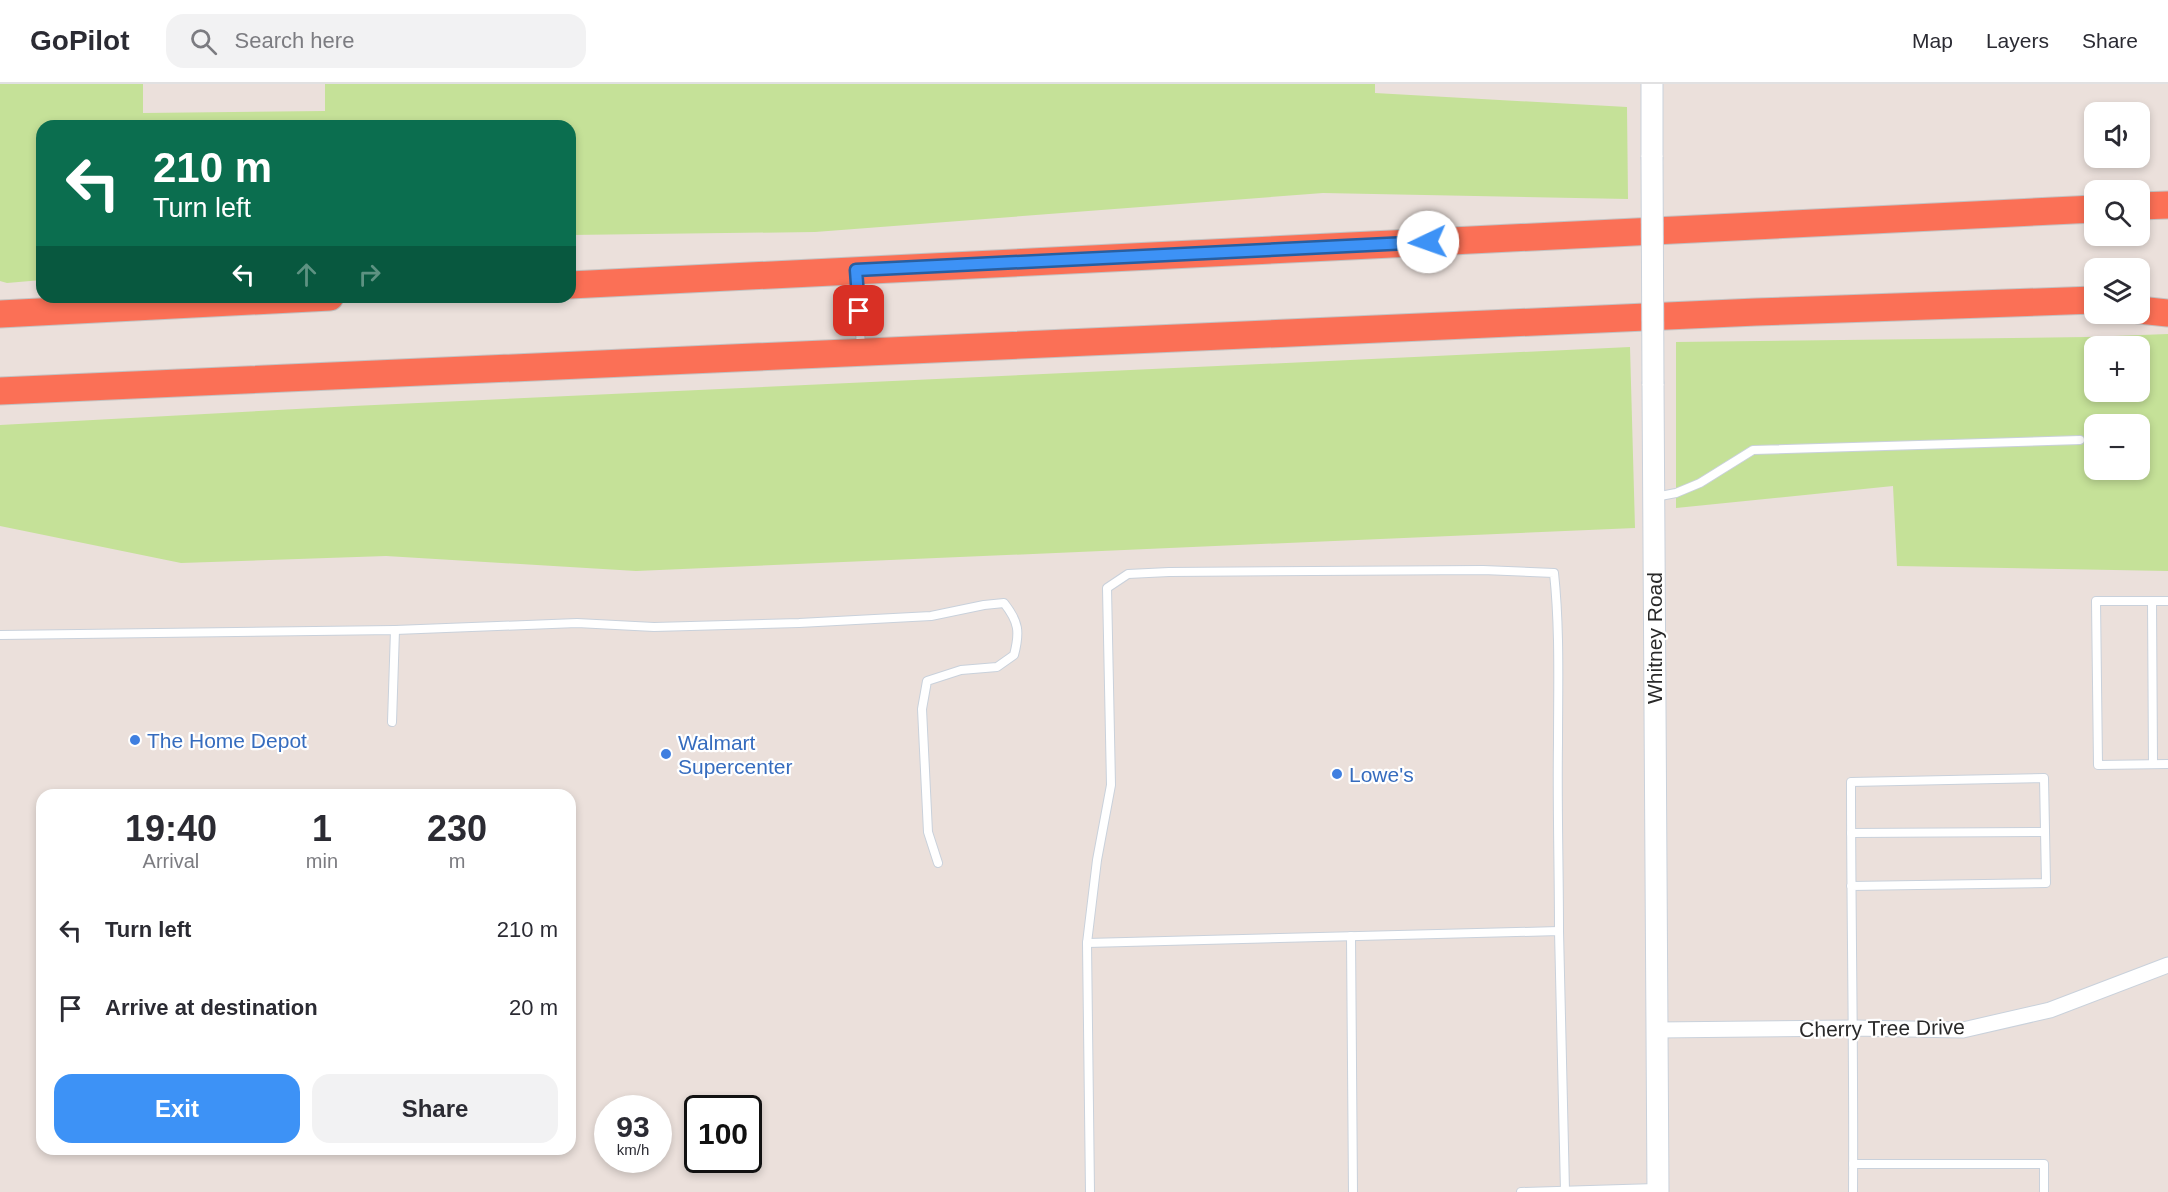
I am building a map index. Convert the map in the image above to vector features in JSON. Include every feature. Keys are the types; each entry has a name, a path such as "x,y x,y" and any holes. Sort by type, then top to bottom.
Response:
{"highway":[{"path":"2150,206 2168,205"},
{"path":"576,285 2084,209"},
{"path":"2150,298 2168,297"},
{"path":"0,391 1744,312 2084,301"},
{"path":"0,314 214,303"},
{"path":"2150,311 2168,313"}],"street":[{"name":"Whitney Road","path":"1652,84 1658,1190"},
{"name":"Cherry Tree Drive","path":"1657,1030 1853,1028 1963,1030 2050,1010 2168,965"}],"lane":[{"path":"856,270 861,352"},
{"path":"1654,498 1676,493 1700,483 1753,450 2080,440"},
{"path":"1090,1192 1087,944 1097,860 1112,785 1107,588 1128,574 1224,571 1483,570 1554,573 1559,693 1558,931 1566,1191"},
{"path":"2168,601 2096,601 2098,765 2168,764"},
{"path":"2152,601 2153,764"},
{"path":"0,634 395,630 578,623 654,627 799,623 931,616 984,604 1004,603 1014,616 1019,637 1014,655 997,667 961,670 927,681 922,709 928,832 938,863"},
{"path":"392,722 395,630"},
{"path":"1851,886 2046,884 2044,778 1851,782 1851,886 1853,1028 1853,1192"},
{"path":"1851,833 2045,832"},
{"path":"1087,944 1558,931"},
{"path":"1351,936 1353,1192"},
{"path":"1853,1164 2044,1164 2044,1192"},
{"path":"1521,1192 1658,1190"}],"green space":[{"path":"0,84 143,84 143,113 325,111 325,84 1375,84 1375,93 1627,107 1628,199 1323,193 815,232 576,235 576,120 36,120 36,281 7,283 0,281"},
{"path":"2168,334 2168,571 1897,566 1893,486 1676,508 1676,342 2084,337 2084,402 2150,402 2150,336 2114,336"},
{"path":"1630,347 1635,528 636,571 386,556 181,563 0,526 0,425 353,406"}],"place":[{"name":"The Home Depot","path":"135,740"},
{"name":"Walmart Supercenter","path":"666,754"},
{"name":"Lowe's","path":"1337,774"}],"route":[{"path":"859,311 856,270 1428,242"}]}
